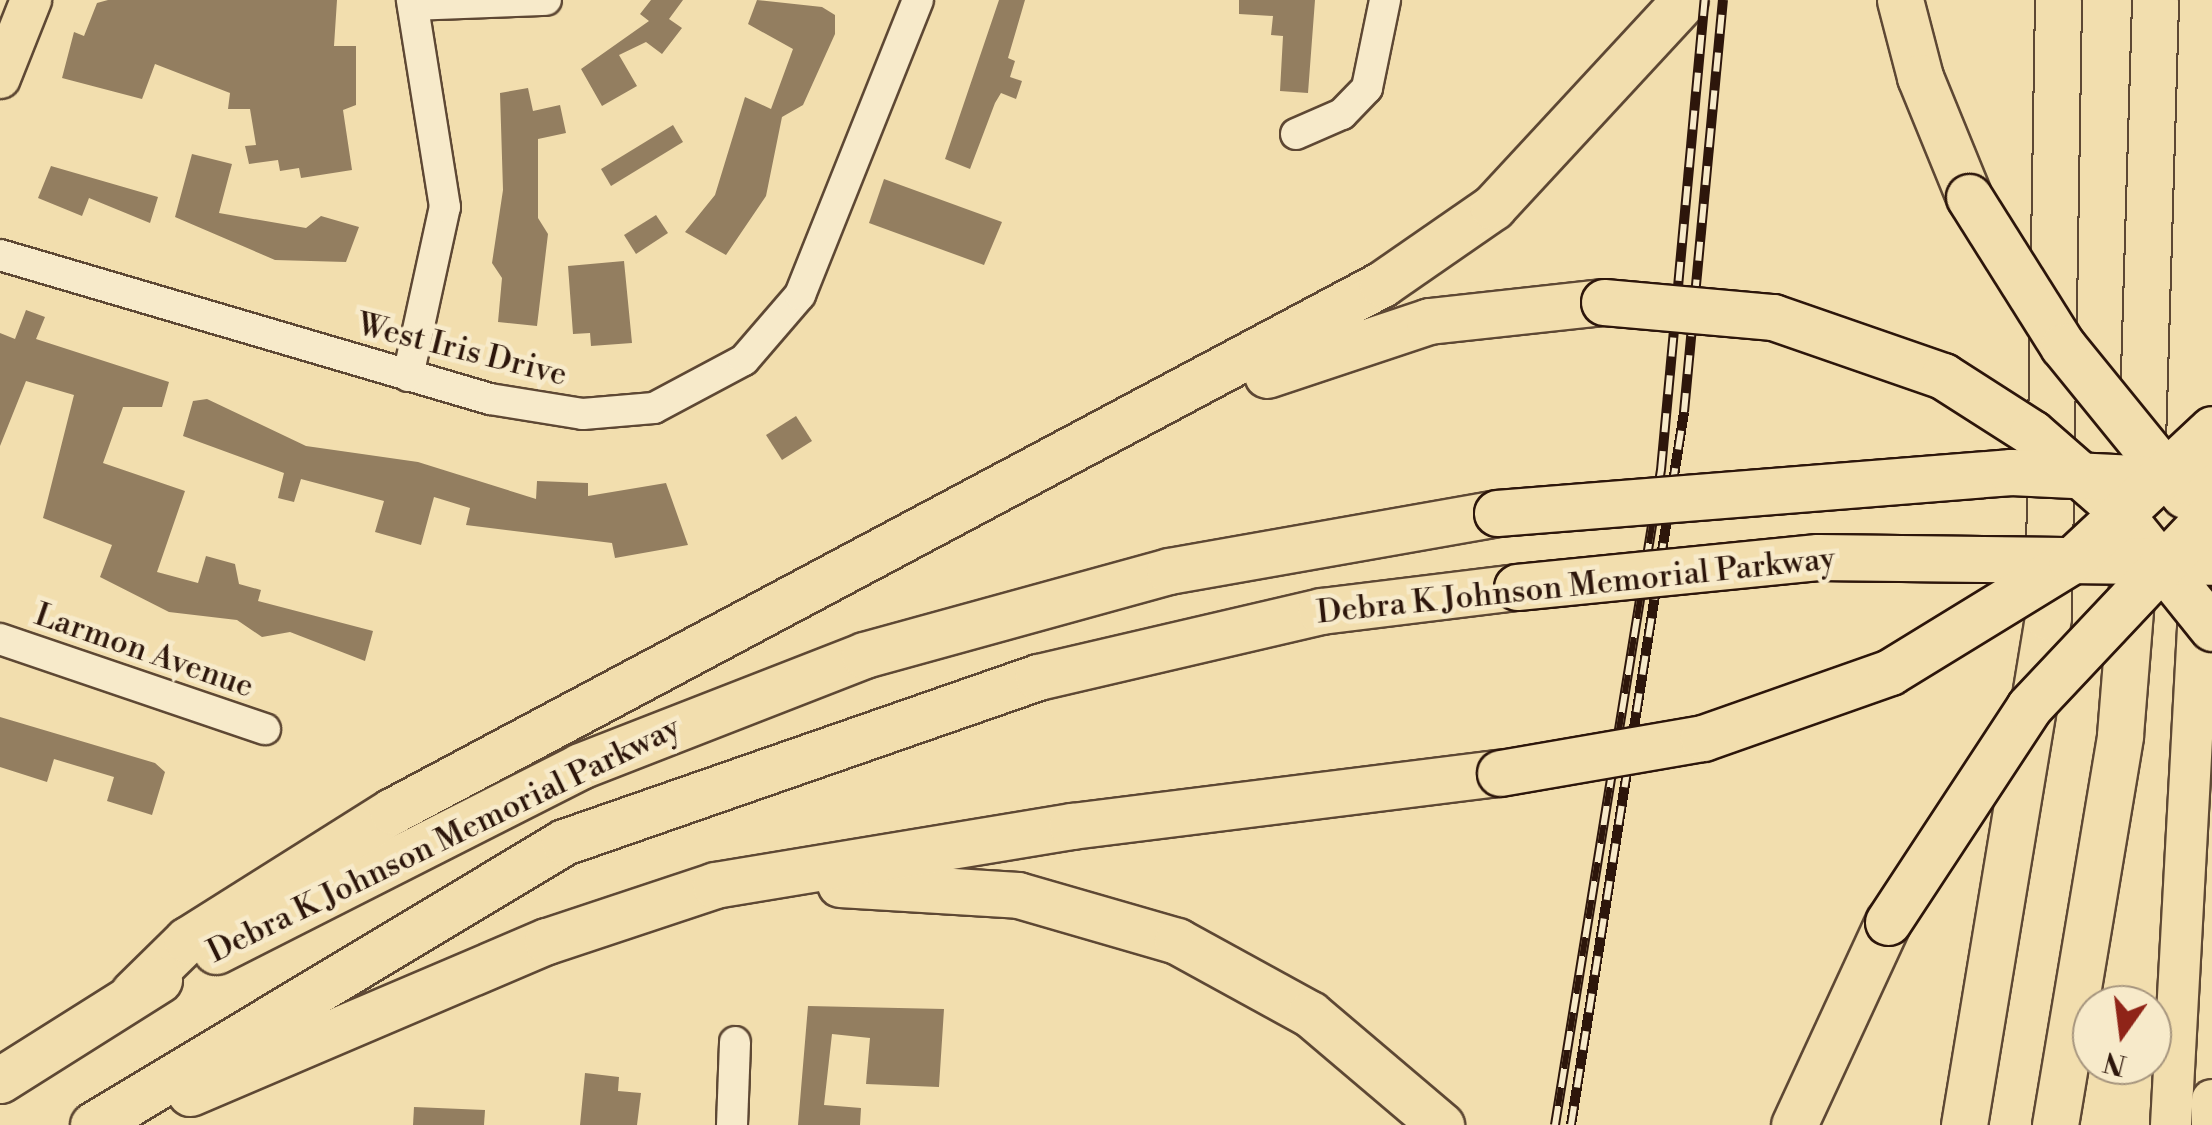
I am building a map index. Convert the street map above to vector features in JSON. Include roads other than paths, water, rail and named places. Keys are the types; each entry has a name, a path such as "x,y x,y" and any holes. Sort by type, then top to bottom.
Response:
{"highway":[{"path":"133,993 187,940 392,811 1124,429 1425,256 1493,206 1593,108 1684,0"},
{"path":"1900,0 1920,77 1969,197 2063,346 2212,524"},
{"path":"1964,1125 2048,617 2058,0"},
{"path":"2055,1125 2120,735 2150,374 2155,0"},
{"path":"1124,429 1428,321 1604,302 1773,317 1943,376 2032,433 2110,501 2212,628"},
{"path":"655,908 680,894 859,858 1500,773 1703,738 1904,664 2070,561 2212,429"},
{"name":"Debra K Johnson Memorial Parkway","path":"0,1080 133,993 580,766 864,655 1150,575 1497,514 2011,472 2212,482"},
{"path":"1794,1125 1888,922 2020,718 2122,599 2212,513"},
{"name":"Debra K Johnson Memorial Parkway","path":"92,1125 564,842 1038,677 1321,611 1818,557 2212,562"},
{"path":"115,1125 547,941 655,908 888,883 990,890 1101,914 1267,986 1356,1048 1440,1125"}],"main road":[{"path":"0,78 31,0"},
{"path":"2171,1125 2178,859 2212,448"},
{"path":"2212,1100 2212,1125"}],"street":[{"path":"408,376 445,207 412,3 546,0"},
{"name":"West Iris Drive","path":"0,254 408,376 534,409 611,414 687,396 744,360 792,307 822,252 918,0"},
{"path":"1296,134 1342,114 1367,88 1385,0"},
{"name":"Larmon Avenue","path":"0,639 266,729"},
{"path":"732,1125 736,1042"}],"railway":[{"path":"1555,1125 1661,470 1705,0"},
{"path":"1571,1125 1684,412 1723,0"}]}
